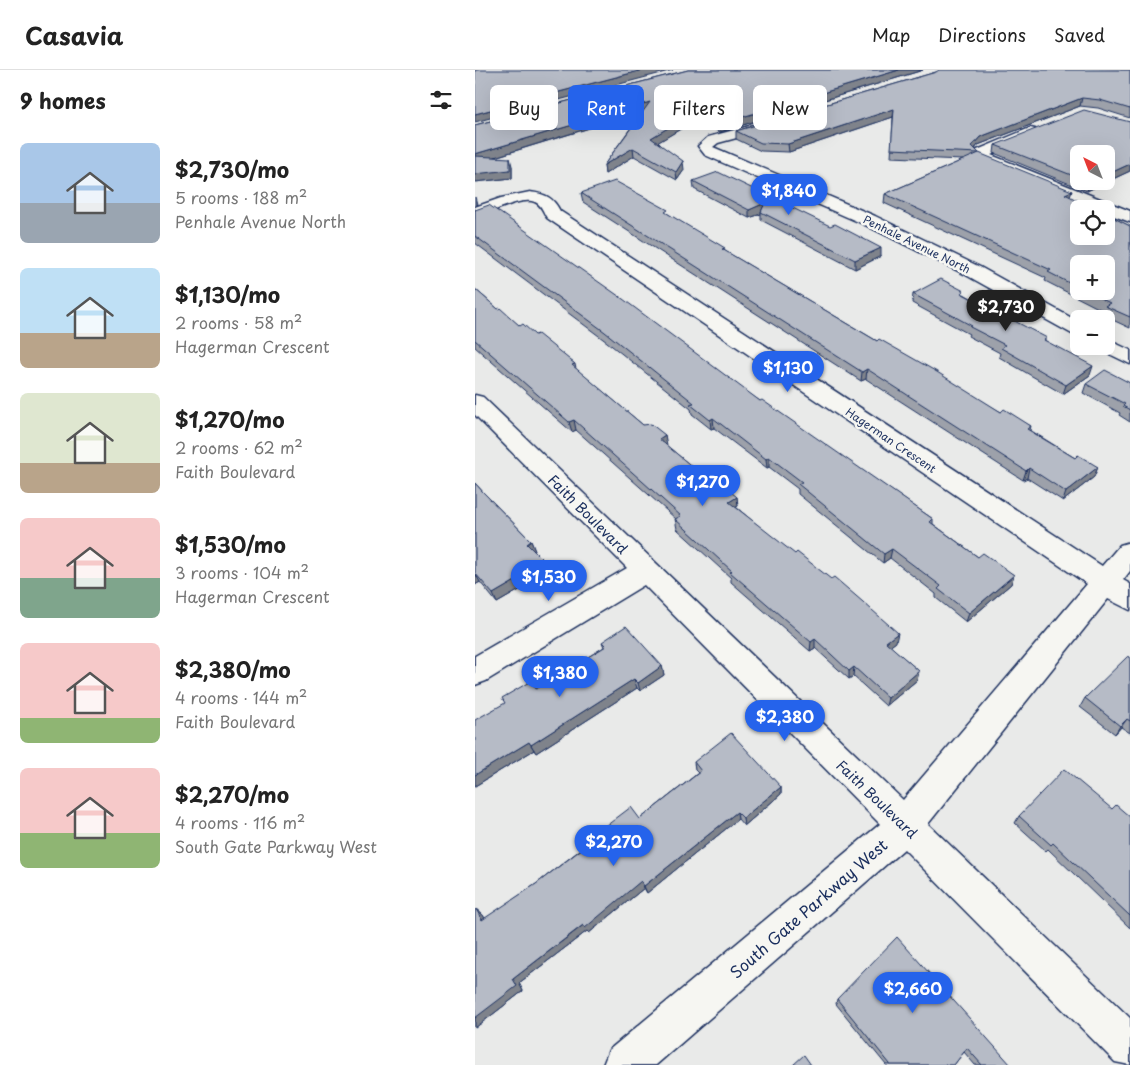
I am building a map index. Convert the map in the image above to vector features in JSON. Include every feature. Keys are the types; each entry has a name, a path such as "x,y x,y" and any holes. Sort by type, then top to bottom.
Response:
{"street":[{"path":"1044,126 979,154 1130,217"},
{"name":"Penhale Avenue North","path":"753,129 713,140 705,146 710,152 869,220 973,271 1070,325"},
{"name":"Hagerman Crescent","path":"475,213 515,198 527,197 545,200 551,206 553,214 1117,591"},
{"path":"1115,350 1130,358"},
{"name":"Faith Boulevard","path":"475,402 1130,1047"},
{"name":"South Gate Parkway West","path":"624,1065 904,826 1117,591 1130,552"},
{"path":"475,672 645,571"}],"building":[{"path":"475,70 643,70 586,85 568,85 568,90 558,92 558,85 490,85 490,110 475,114"},
{"path":"688,70 899,70 827,92 827,85 753,85 753,114 743,117 743,85 654,85 654,130 664,130 651,138 683,161 676,172 633,148 604,165 630,130 644,130 644,110 650,102 644,104 644,85 630,85"},
{"path":"939,70 1130,70 1130,109 1100,100 1082,98 980,137 972,146 979,153 891,149 894,109 788,144 761,143 736,131 753,126 753,130 827,130 827,104"},
{"path":"568,101 568,126 558,129 558,104"},
{"path":"1084,110 1130,122 1130,164 1115,171 1115,145 1070,145 1070,174 995,145"},
{"path":"490,121 490,130 556,130 475,154 475,125"},
{"path":"979,153 1072,191 1065,194 1077,200 1070,200 1070,245 1115,245 1115,218 1130,226 1130,317 1105,306 1110,303 1104,300 1115,300 1115,255 1070,255 1070,283 1048,272 1051,270 885,194"},
{"path":"475,156 510,158 510,170 475,174"},
{"path":"718,172 830,226 835,224 881,248 855,260 761,212 765,203 749,210 693,181"},
{"path":"615,181 668,210 665,212 725,248 722,249 877,341 879,339 937,372 1001,412 1004,409 1031,426 1027,429 1075,458 1078,455 1098,467 1066,492 1029,468 1026,471 867,369 862,372 581,193"},
{"path":"489,205 623,299 760,401 762,400 933,519 930,522 978,557 983,553 1014,575 969,613 938,589 941,586 892,549 884,554 798,484 802,482 769,457 766,459 713,418 710,420 690,404 694,403 605,332 475,236 475,210"},
{"path":"941,279 964,291 961,293 1047,338 1044,340 1093,366 1066,385 1001,348 1005,345 913,294"},
{"path":"475,289 520,326 523,324 535,335 538,334 575,364 572,365 643,425 651,424 665,435 659,439 707,479 712,476 737,497 729,502 795,554 797,552 831,579 834,577 898,633 886,642 919,671 888,698 854,667 849,671 815,639 811,642 730,572 732,571 675,519 681,516 574,420 569,422 475,340"},
{"path":"1105,370 1130,383 1130,410 1123,406 1125,404 1086,384"},
{"path":"475,483 531,541 527,544 546,563 493,594 475,573"},
{"path":"626,626 662,666 638,683 634,679 531,745 529,742 475,775 475,720 505,703 502,698 531,681 536,689 606,646 602,642"},
{"path":"1128,656 1130,657 1130,721 1127,719 1120,726 1085,698"},
{"path":"731,733 781,787 743,818 737,812 644,886 641,881 585,928 583,925 513,979 517,986 475,1018 475,910 482,920 536,884 604,832 602,829 631,807 640,819 701,771 694,762"},
{"path":"1064,769 1112,809 1116,805 1130,817 1130,916 1053,843 1051,845 1019,816"},
{"path":"897,937 1011,1065 982,1065 967,1048 954,1065 890,1065 837,999"},
{"path":"804,1055 811,1065 793,1065"}]}
